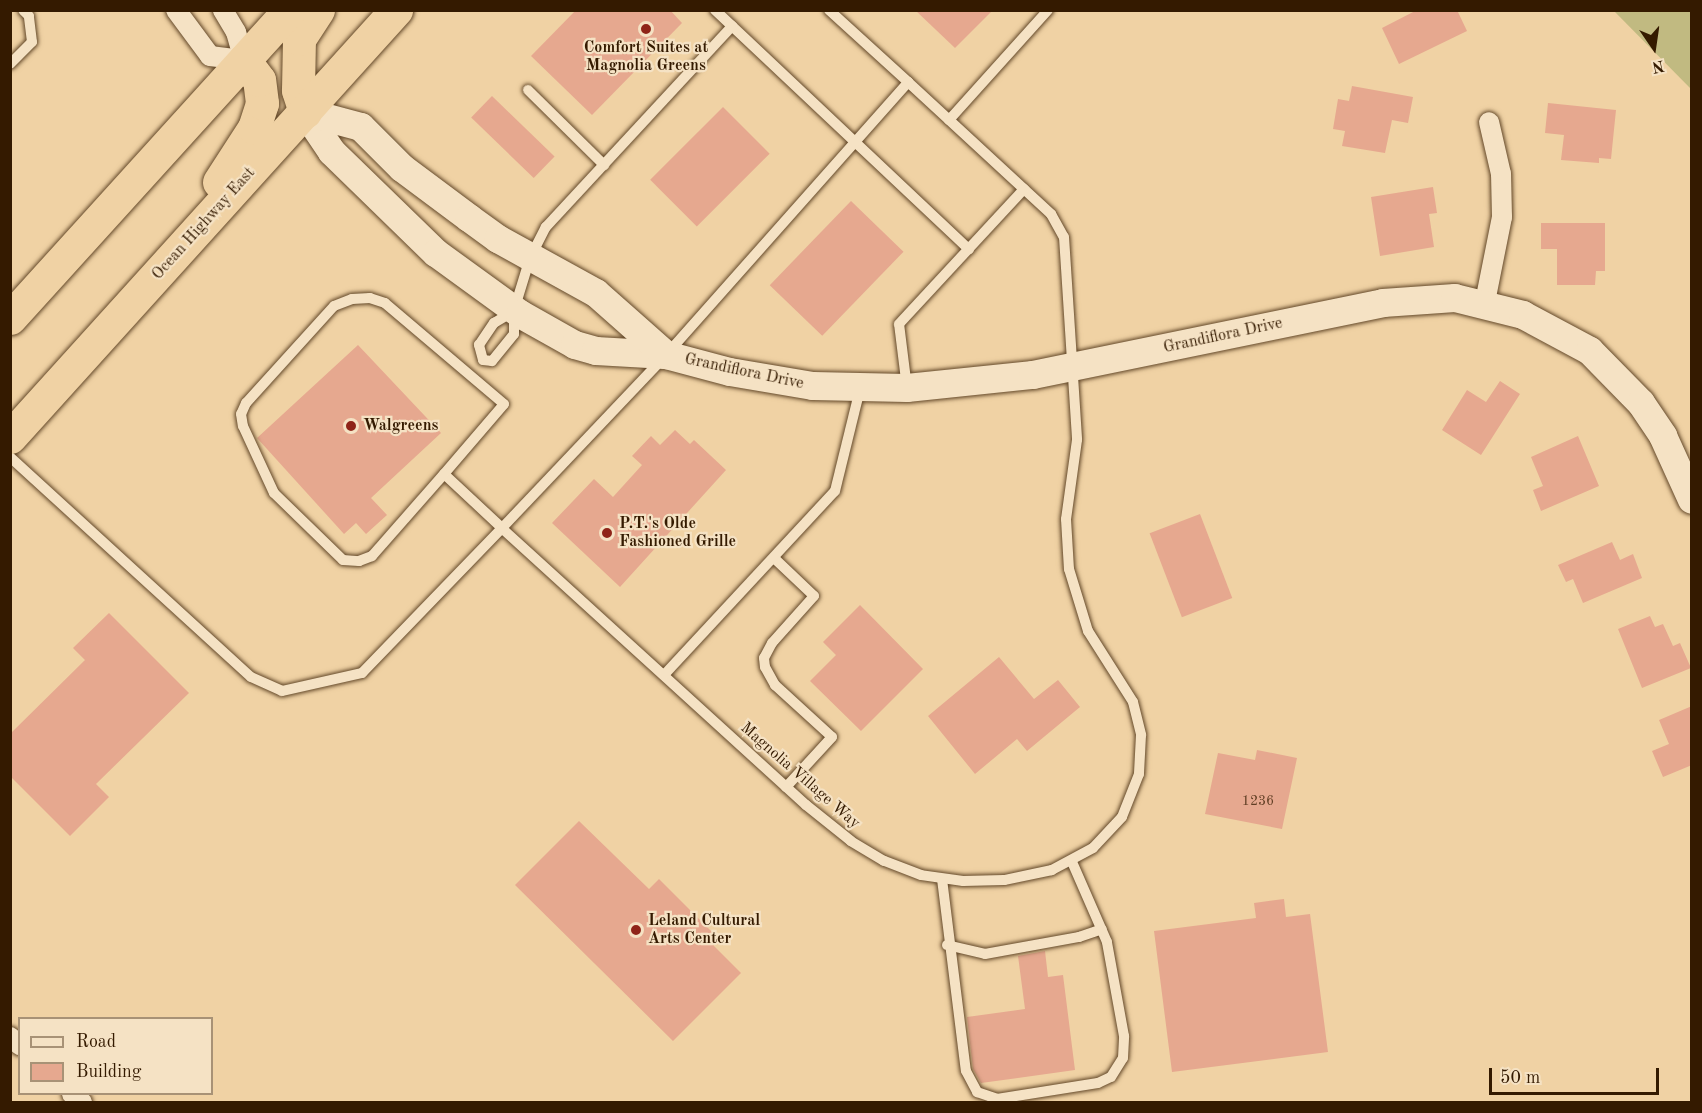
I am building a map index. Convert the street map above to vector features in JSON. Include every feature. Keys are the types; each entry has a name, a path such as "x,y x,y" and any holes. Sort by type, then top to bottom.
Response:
{"highway":[{"path":"10,318 289,10"},
{"path":"305,112 298,90 299,39 318,10"},
{"name":"Ocean Highway East","path":"10,437 396,10"},
{"path":"141,294 254,128 262,92 244,60"}],"street":[{"path":"176,10 210,56 244,60 236,32 223,10"},
{"name":"Grandiflora Drive","path":"305,112 361,127 402,168 498,239 596,293 666,355"},
{"name":"Grandiflora Drive","path":"305,112 332,152 428,245 514,311 560,338 596,351 666,355 777,382 860,388 907,388 1000,380 1392,302 1455,298 1485,302 1557,330 1615,372 1663,436 1692,500"},
{"path":"1485,302 1502,217 1501,174 1489,122"}],"lane":[{"path":"10,64 32,42 28,16 23,10"},
{"path":"715,10 969,249"},
{"name":"Magnolia Village Way","path":"444,474 786,787 832,827 867,852 902,869 942,879 1004,880 1041,873 1071,862 1093,848 1122,817 1139,774 1141,754 1133,702 1088,631 1069,569 1066,519 1077,440 1064,237 1051,214 829,10"},
{"path":"948,120 1048,10"},
{"path":"483,360 492,361 514,334 514,311 530,258 546,227 732,26"},
{"path":"10,457 250,677 282,691 362,673 666,355 908,82"},
{"path":"528,90 604,165"},
{"path":"907,388 899,324 1024,189"},
{"path":"370,298 385,303 504,404 444,474 372,556 359,561 343,560 274,493 243,426 241,414 246,403 334,306 352,299 370,298"},
{"path":"483,360 478,345 494,323 514,311"},
{"path":"470,374 483,360"},
{"path":"664,675 835,491 860,388"},
{"path":"774,558 814,596 772,644 764,657 765,667 775,685 832,737 786,787"},
{"path":"942,879 947,945 972,1086 984,1096 997,1099 1098,1083 1119,1068 1124,1036 1111,956 1102,929 1071,862"},
{"path":"947,945 985,954 1079,937 1102,929"}],"shaded area":[{"path":"1614,11 1691,11 1691,89"}],"building":[{"path":"576,10 670,10 682,23 592,115 531,56"},
{"path":"915,10 993,10 955,48"},
{"path":"1417,10 1457,10 1467,31 1399,64 1382,28"},
{"path":"1352,86 1413,97 1408,123 1392,120 1385,153 1342,146 1345,131 1333,129 1338,99 1349,101"},
{"path":"492,96 555,156 534,178 471,118"},
{"path":"1548,103 1616,110 1611,159 1599,158 1599,163 1561,160 1564,135 1545,133"},
{"path":"723,107 770,154 697,227 650,180"},
{"path":"1433,187 1437,213 1429,214 1434,247 1380,256 1371,197"},
{"path":"851,201 904,252 822,336 770,285"},
{"path":"1541,223 1605,223 1605,271 1596,271 1595,285 1557,285 1557,249 1541,249"},
{"path":"358,345 441,433 371,498 387,515 366,534 356,523 344,534 257,438"},
{"path":"1500,381 1520,394 1481,455 1442,430 1467,390 1486,402"},
{"path":"675,430 690,444 694,440 726,470 620,587 552,523 594,479 613,497 642,465 632,456 651,436 660,445"},
{"path":"1578,436 1599,486 1541,511 1533,490 1543,486 1531,457"},
{"path":"1200,514 1232,598 1182,617 1150,533"},
{"path":"1612,542 1620,560 1633,554 1642,578 1583,603 1573,579 1566,582 1558,565"},
{"path":"860,605 923,669 861,731 810,681 836,655 823,642"},
{"path":"109,613 189,693 96,784 109,797 70,836 10,776 10,734 85,660 73,648"},
{"path":"1650,616 1655,627 1663,624 1673,646 1680,643 1691,668 1642,688 1618,629"},
{"path":"999,657 1034,699 1058,680 1080,707 1027,751 1017,739 975,774 928,716"},
{"path":"1692,706 1692,765 1663,777 1652,751 1669,744 1659,720"},
{"path":"1257,750 1297,758 1282,829 1205,814 1218,753 1255,760"},
{"name":"Leland Cultural Arts Center","path":"579,821 649,889 659,879 716,936 710,942 741,973 673,1041 515,885"},
{"path":"1284,899 1286,917 1310,914 1328,1052 1172,1072 1154,931 1256,918 1254,903"},
{"path":"1045,951 1048,977 1063,975 1075,1070 981,1083 973,1069 967,1017 1025,1009 1018,956"}],"place":[{"name":"Comfort Suites at Magnolia Greens","path":"646,29"},
{"name":"Walgreens","path":"351,426"},
{"name":"P.T.'s Olde Fashioned Grille","path":"607,533"},
{"name":"Leland Cultural Arts Center","path":"636,930"}]}
